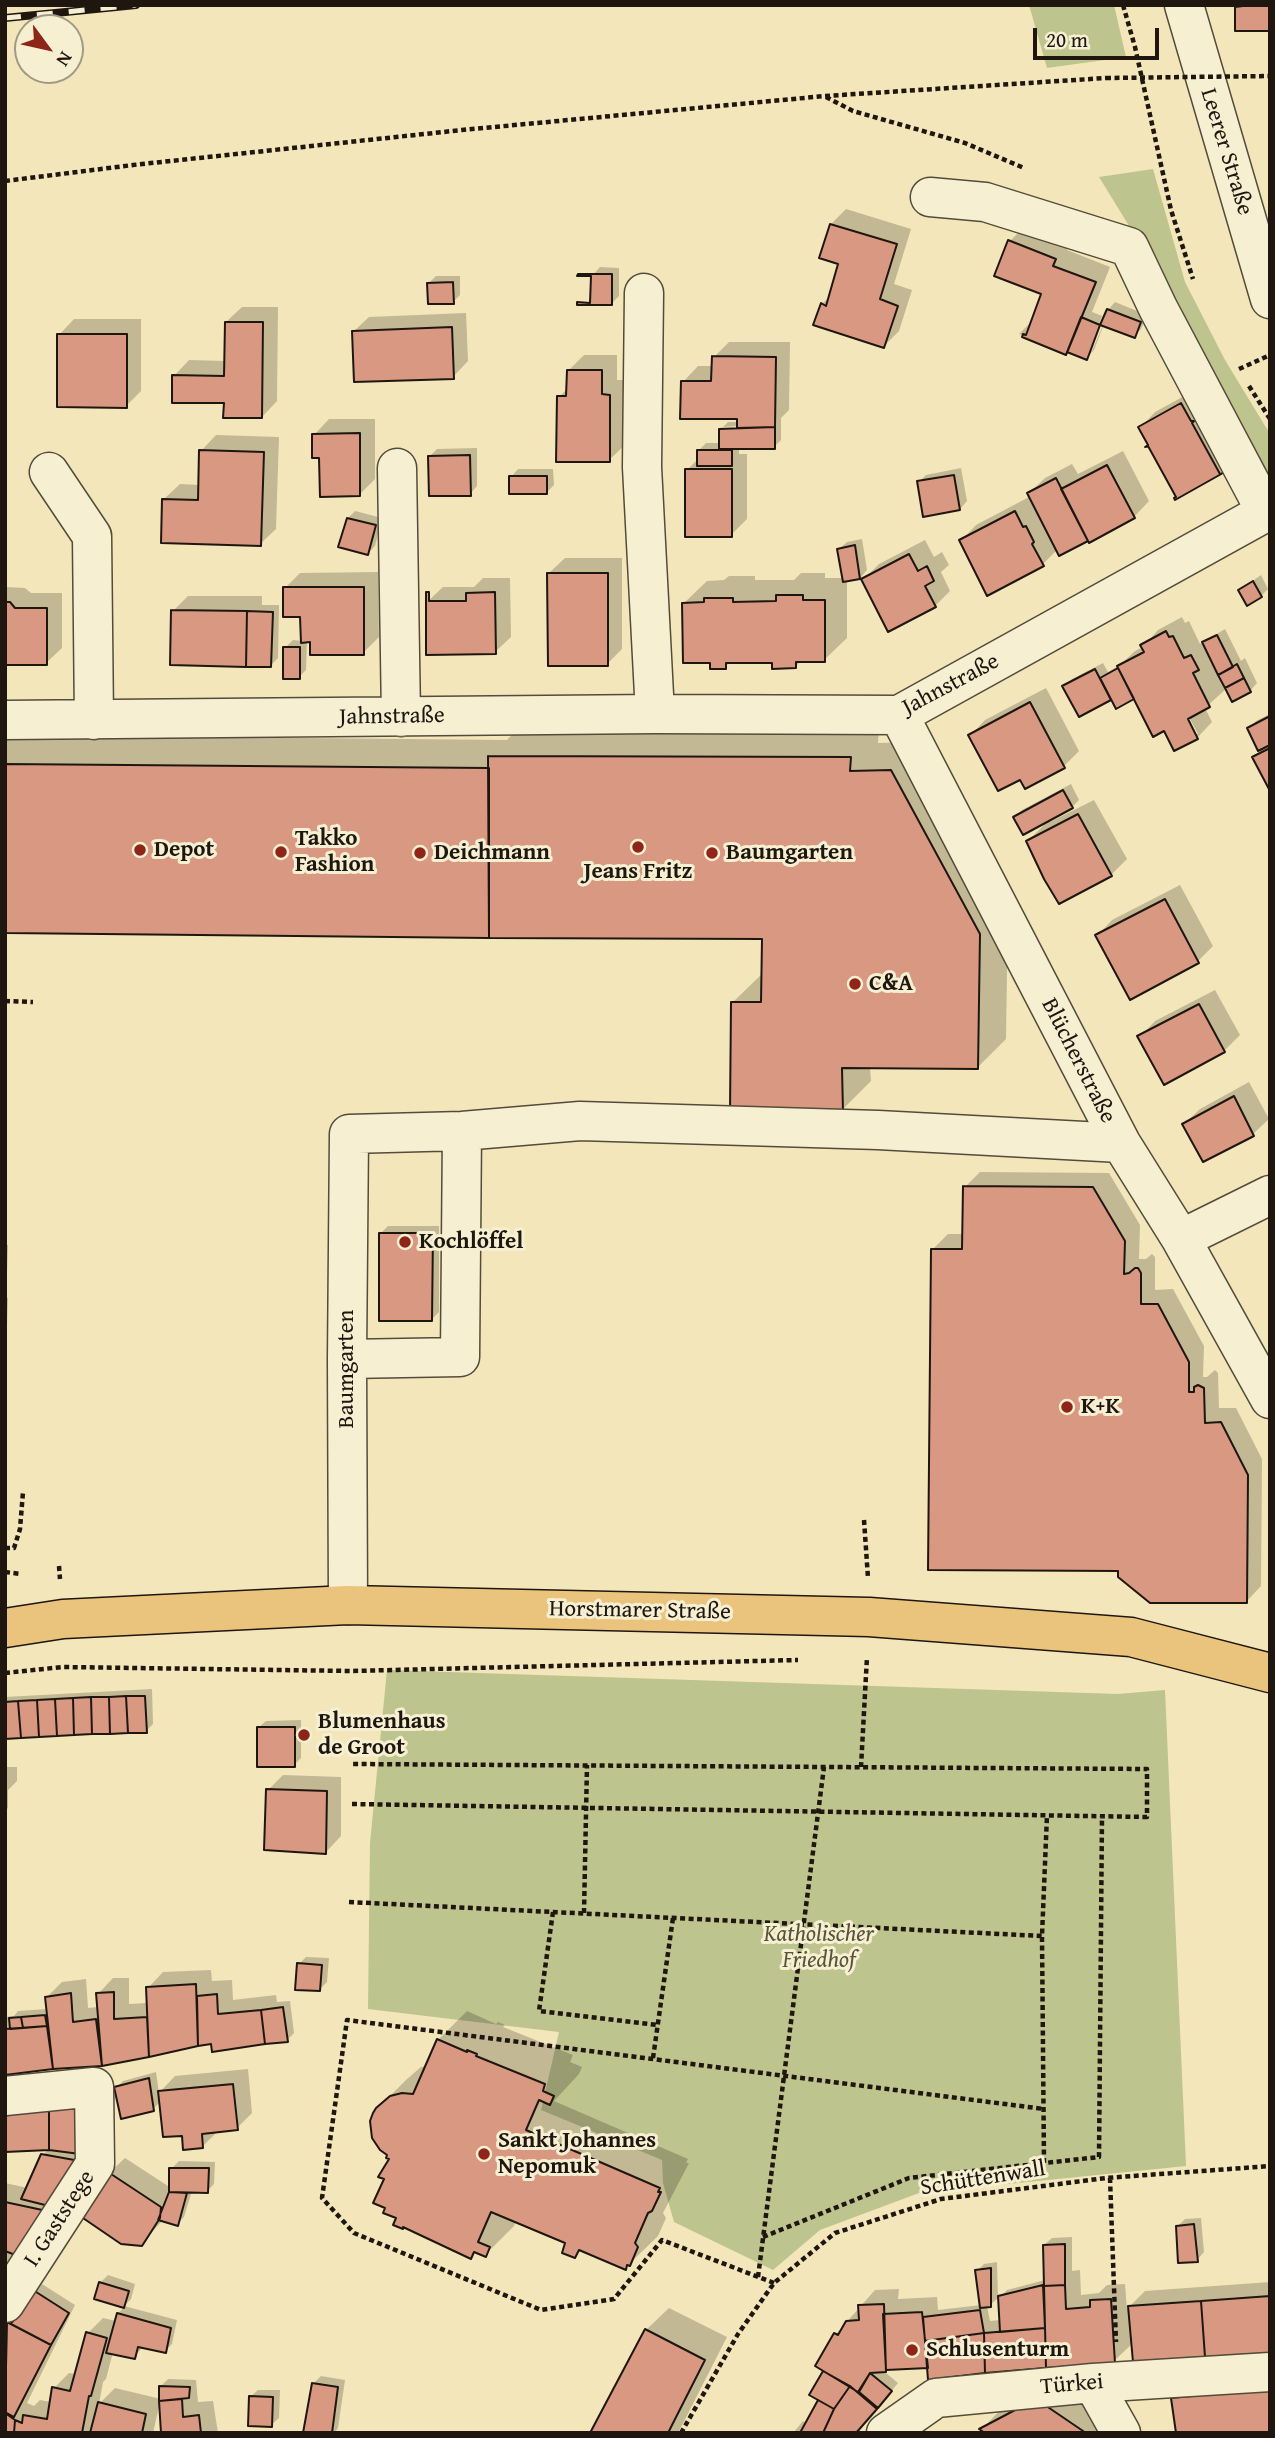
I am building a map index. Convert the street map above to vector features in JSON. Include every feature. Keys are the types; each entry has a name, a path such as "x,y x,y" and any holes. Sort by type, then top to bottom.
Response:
{"main road":[{"name":"Horstmarer Straße","path":"5,1628 63,1619 348,1605 869,1617 1131,1637 1270,1673"}],"street":[{"name":"Leerer Straße","path":"1184,5 1269,290"},
{"name":"Jahnstraße","path":"5,720 655,714 899,715 1266,512 1158,308 1129,247 985,202 930,197"},
{"path":"644,293 642,467 655,714"},
{"path":"397,468 401,717"},
{"path":"49,472 92,536 93,720"},
{"name":"Blücherstraße","path":"899,715 1121,1143 1181,1239 1270,1399"},
{"path":"347,1359 460,1357 462,1131 580,1121 878,1130 1121,1143"},
{"name":"Baumgarten","path":"348,1605 349,1134 462,1131"},
{"path":"1181,1239 1270,1195"},
{"name":"I. Gaststege","path":"5,2096 93,2087 95,2164 5,2303"},
{"name":"Türkei","path":"886,2433 936,2398 1105,2382 1270,2372"},
{"path":"1105,2382 1121,2433"}],"path":[{"path":"1123,5 1135,47 1171,210 1196,289"},
{"path":"5,181 462,130 825,96 1106,78 1270,76"},
{"path":"1239,369 1270,355"},
{"path":"1233,358 1270,419"},
{"path":"5,1001 33,1002"},
{"path":"5,1548 14,1548 20,1529 23,1492"},
{"path":"864,1520 868,1580"},
{"path":"5,1572 20,1574"},
{"path":"853,1658 867,1658 861,1767"},
{"path":"5,1673 63,1667 352,1671 811,1659"},
{"path":"352,1764 1147,1769 1147,1817 352,1804"},
{"path":"584,1913 587,1765"},
{"path":"758,2277 824,1767"},
{"path":"1044,2163 1042,1936 1047,1815"},
{"path":"763,2236 909,2178 1098,2157 1102,1816"},
{"path":"349,1902 1042,1936"},
{"path":"553,1912 539,2011 658,2025"},
{"path":"653,2058 673,1918"},
{"path":"774,2283 662,2240 614,2298 541,2310 354,2233 322,2198 346,2021 1044,2109"},
{"name":"Schüttenwall","path":"681,2433 738,2334 774,2283 835,2233 941,2199 1110,2178 1270,2166"},
{"path":"1105,2382 1110,2178"}],"green space":[{"path":"1029,5 1114,5 1126,57 1047,68"},
{"path":"1153,169 1185,282 1225,360 1270,434 1270,483 1134,234 1099,177"},
{"name":"Katholischer Friedhof","path":"387,1670 1118,1694 1165,1690 1186,2166 919,2193 820,2230 773,2270 674,2222 663,2183 662,2160 541,2110 559,2032 368,2009 370,1843"}],"building":[{"path":"1270,5 1270,31 1235,31 1235,7"},
{"path":"830,224 897,244 880,299 898,306 884,348 813,325 821,303 826,306 838,264 819,258"},
{"path":"1008,240 1056,259 1053,266 1096,282 1066,355 1022,337 1023,334 1026,335 1041,294 994,276"},
{"path":"612,274 612,305 577,305 577,302 590,303 591,276 577,276"},
{"path":"453,282 454,304 428,304 427,283"},
{"path":"1107,309 1141,322 1135,338 1100,325"},
{"path":"1081,317 1100,325 1087,360 1067,352"},
{"path":"225,322 263,322 262,418 223,418 224,403 172,403 172,375 224,376"},
{"path":"452,327 454,379 354,382 352,331"},
{"path":"57,334 127,334 127,408 57,407"},
{"path":"712,356 776,357 775,427 737,428 737,419 680,419 681,381 711,381"},
{"path":"567,370 602,370 602,394 610,395 610,462 556,462 557,396 566,396"},
{"path":"1181,403 1191,421 1194,421 1192,423 1220,474 1223,473 1175,500 1176,497 1148,446 1145,447 1148,445 1138,427"},
{"path":"775,427 775,449 719,449 719,429"},
{"path":"360,433 360,496 320,497 319,458 312,458 312,434"},
{"path":"199,450 264,452 261,546 161,543 162,499 198,500"},
{"path":"697,450 732,450 732,466 697,466"},
{"path":"470,455 471,496 429,496 428,456"},
{"path":"1107,465 1135,518 1089,543 1061,489"},
{"path":"685,469 732,469 732,537 685,537"},
{"path":"954,475 960,510 923,517 917,481"},
{"path":"509,476 547,476 547,494 509,494"},
{"path":"1056,478 1088,541 1059,556 1027,493"},
{"path":"1015,511 1023,527 1026,526 1044,566 987,596 959,540"},
{"path":"347,518 376,525 368,555 338,547"},
{"path":"855,545 860,579 843,582 837,549"},
{"path":"909,554 918,571 927,566 934,581 925,586 936,607 888,632 861,579"},
{"path":"547,573 608,573 608,666 548,666"},
{"path":"1253,581 1262,597 1247,606 1238,590"},
{"path":"283,587 364,587 364,655 310,655 310,642 301,643 300,617 283,617"},
{"path":"426,592 429,592 429,601 466,601 466,593 495,592 496,654 426,655"},
{"path":"776,595 803,595 803,600 825,600 825,662 796,662 796,668 772,669 772,663 726,663 726,669 710,669 710,663 683,663 682,603 704,602 704,598 733,598 733,602 776,601"},
{"path":"5,602 10,602 15,608 47,608 47,665 5,665"},
{"path":"171,610 247,611 246,667 170,665"},
{"path":"247,611 273,612 271,667 246,667"},
{"path":"1166,631 1169,637 1173,636 1184,658 1191,655 1199,670 1193,673 1210,707 1188,719 1198,739 1174,751 1164,731 1153,737 1117,666 1144,652 1140,645"},
{"path":"1217,635 1233,667 1218,675 1202,642"},
{"path":"283,647 300,647 300,679 283,679"},
{"path":"1237,664 1244,678 1225,688 1218,675"},
{"path":"1118,668 1134,699 1116,709 1100,678"},
{"path":"1095,669 1111,700 1079,717 1062,686"},
{"path":"1244,678 1251,692 1232,702 1225,688"},
{"path":"1030,702 1065,768 1025,789 1020,780 998,791 968,735"},
{"path":"1270,716 1270,745 1258,751 1247,728"},
{"path":"1270,748 1270,791 1252,757"},
{"name":"Baumgarten","path":"488,756 851,757 850,771 891,770 980,934 978,1069 842,1068 843,1112 730,1112 731,1002 761,1002 762,939 489,938"},
{"path":"5,764 489,768 489,938 5,933"},
{"path":"1063,790 1073,808 1023,835 1013,817"},
{"path":"1078,814 1112,876 1059,904 1026,841"},
{"path":"1165,899 1199,963 1130,1000 1095,935"},
{"path":"1199,1004 1225,1052 1164,1085 1137,1036"},
{"path":"1234,1096 1254,1136 1203,1162 1182,1124"},
{"name":"K+K","path":"963,1186 1093,1187 1125,1241 1124,1274 1138,1268 1141,1273 1141,1304 1158,1304 1189,1362 1189,1392 1194,1392 1194,1387 1198,1385 1204,1388 1205,1423 1221,1422 1248,1475 1247,1603 1150,1603 1118,1577 1118,1571 928,1570 931,1249 962,1249"},
{"path":"379,1233 433,1233 432,1321 379,1321"},
{"path":"126,1696 145,1696 147,1733 128,1733"},
{"path":"126,1696 128,1733 110,1734 109,1697"},
{"path":"91,1697 92,1734 74,1735 73,1698"},
{"path":"91,1697 109,1697 110,1734 92,1734"},
{"path":"73,1698 74,1735 57,1736 55,1699"},
{"path":"55,1699 57,1736 39,1737 37,1700"},
{"path":"37,1700 39,1737 21,1738 18,1701"},
{"path":"18,1701 21,1738 5,1739 5,1702"},
{"path":"257,1727 295,1727 295,1767 257,1767"},
{"path":"266,1789 327,1791 326,1854 264,1850"},
{"path":"297,1963 322,1965 320,1991 295,1990"},
{"path":"196,1984 198,2046 149,2057 146,1987"},
{"path":"114,1992 114,2019 147,2017 149,2057 102,2066 96,1993"},
{"path":"71,1993 73,2022 96,2019 102,2066 53,2069 45,1997"},
{"path":"217,1994 218,2014 261,2010 265,2044 212,2052 211,2044 198,2046 197,1996"},
{"path":"283,2007 288,2042 265,2044 261,2010"},
{"path":"45,2015 47,2026 23,2028 21,2017"},
{"path":"21,2017 23,2028 10,2029 9,2018"},
{"path":"47,2026 53,2069 5,2075 5,2029"},
{"name":"Sankt Johannes Nepomuk","path":"437,2039 545,2084 543,2091 554,2096 550,2105 539,2100 526,2130 660,2188 658,2192 661,2192 652,2211 648,2213 635,2243 638,2247 626,2270 579,2250 575,2258 562,2253 565,2243 491,2212 478,2242 490,2247 486,2257 474,2252 471,2259 403,2227 393,2225 396,2218 383,2213 385,2208 373,2203 384,2179 378,2177 389,2159 372,2138 370,2121 373,2113 390,2096 413,2094"},
{"path":"149,2078 154,2111 121,2119 114,2087"},
{"path":"233,2084 238,2130 202,2134 203,2148 183,2150 182,2136 163,2137 158,2091"},
{"path":"81,2105 80,2154 49,2150 49,2107"},
{"path":"49,2107 49,2150 5,2152 5,2110"},
{"path":"41,2154 80,2161 53,2207 21,2199"},
{"path":"169,2168 209,2168 208,2193 169,2192"},
{"path":"108,2172 161,2207 160,2218 142,2246 121,2244 80,2216"},
{"path":"169,2192 187,2193 178,2226 158,2220"},
{"path":"5,2202 47,2211 18,2256 5,2251"},
{"path":"1194,2224 1198,2262 1178,2263 1176,2226"},
{"path":"1065,2244 1065,2285 1044,2286 1043,2245"},
{"path":"991,2268 991,2307 980,2308 975,2270"},
{"path":"99,2282 129,2291 124,2308 94,2299"},
{"path":"1043,2285 1045,2328 1000,2332 998,2296"},
{"path":"1065,2285 1066,2309 1090,2307 1090,2300 1111,2299 1115,2363 1046,2368 1044,2286"},
{"path":"33,2290 69,2313 51,2345 11,2324"},
{"path":"1270,2296 1270,2353 1205,2357 1201,2301"},
{"path":"1201,2301 1205,2357 1133,2362 1128,2306"},
{"path":"884,2304 886,2372 870,2373 858,2392 815,2366 834,2333 838,2335 846,2321 859,2320 858,2305"},
{"path":"980,2310 984,2333 925,2341 923,2317"},
{"path":"922,2312 928,2368 886,2370 883,2314"},
{"path":"117,2313 171,2328 166,2353 138,2347 135,2359 106,2353"},
{"path":"7,2322 51,2345 14,2417 5,2412"},
{"path":"1045,2328 1046,2368 985,2373 984,2333"},
{"path":"645,2329 705,2360 668,2433 590,2433"},
{"path":"86,2332 107,2338 89,2396 82,2433 14,2433 15,2420 22,2423 23,2415 47,2419 52,2387 70,2391"},
{"path":"984,2333 985,2373 928,2380 925,2341"},
{"path":"823,2371 850,2386 834,2409 809,2395"},
{"path":"870,2373 892,2391 878,2408 859,2392"},
{"path":"312,2383 338,2387 332,2433 303,2433"},
{"path":"159,2386 190,2387 189,2398 159,2401"},
{"path":"850,2386 877,2409 856,2433 823,2433 834,2409"},
{"path":"1270,2388 1270,2433 1176,2433 1171,2398"},
{"path":"249,2396 273,2397 272,2427 248,2426"},
{"path":"182,2399 183,2417 199,2415 201,2433 161,2433 159,2401"},
{"path":"1036,2399 1086,2433 985,2433 979,2429"},
{"path":"818,2400 834,2409 823,2433 803,2433 801,2431"},
{"path":"98,2402 146,2414 142,2433 90,2433"},
{"path":"5,2413 15,2420 14,2433 5,2433"}],"railway":[{"path":"5,18 136,5"}],"place":[{"name":"Jeans Fritz","path":"638,847"},
{"name":"Depot","path":"140,850"},
{"name":"Takko Fashion","path":"281,852"},
{"name":"Deichmann","path":"420,853"},
{"name":"Baumgarten","path":"712,853"},
{"name":"C&A","path":"855,984"},
{"name":"Kochlöffel","path":"405,1242"},
{"name":"K+K","path":"1067,1407"},
{"name":"Blumenhaus de Groot","path":"304,1735"},
{"name":"Sankt Johannes Nepomuk","path":"484,2154"},
{"name":"Schlusenturm","path":"912,2350"}]}
